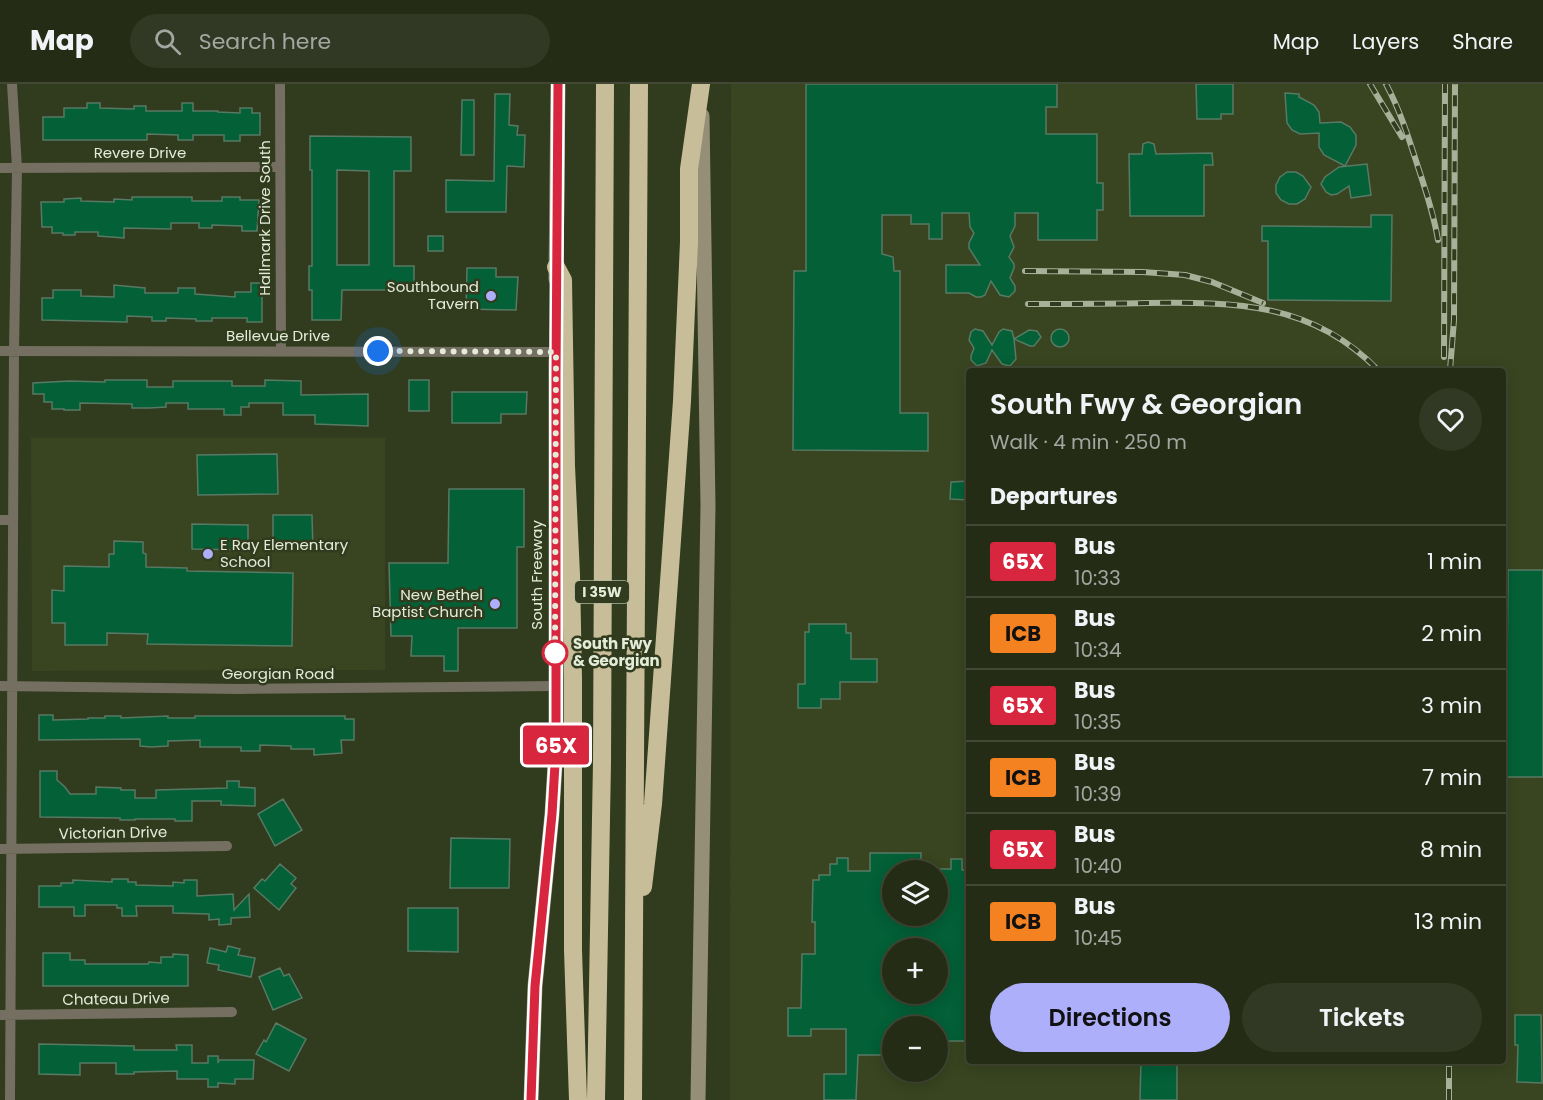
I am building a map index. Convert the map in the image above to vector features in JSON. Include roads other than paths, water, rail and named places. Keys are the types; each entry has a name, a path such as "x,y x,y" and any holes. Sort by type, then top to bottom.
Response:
{"highway":[{"name":"I 35W","path":"596,1100 602,762 605,84"},
{"name":"I 35W","path":"633,1100 639,84"},
{"path":"634,945 649,850 653,804 682,401 689,242 689,169 701,84"},
{"path":"556,267 563,280 566,466 571,575 573,950 578,1100"}],"main road":[{"name":"South Freeway","path":"531,1100 535,986 556,759 558,84"},
{"path":"698,1100 708,506 701,84"}],"street":[{"path":"9,1100 5,1015 6,849 12,686 17,168 12,84"},
{"name":"Hallmark Drive South","path":"280,84 281,351"},
{"name":"Revere Drive","path":"0,168 280,167"},
{"name":"Bellevue Drive","path":"0,351 556,352"},
{"path":"0,520 13,520"},
{"name":"Georgian Road","path":"0,686 240,689 555,686"},
{"name":"Victorian Drive","path":"6,849 227,846"},
{"name":"Chateau Drive","path":"5,1015 232,1012"}],"railway":[{"path":"1370,84 1402,137"},
{"path":"1386,84 1411,146 1430,203 1438,240"},
{"path":"1444,357 1445,84"},
{"path":"1450,368 1454,320 1455,84"},
{"path":"1025,271 1143,272 1185,275 1212,282 1263,303"},
{"path":"1028,304 1211,303 1271,311 1299,319 1326,331 1353,348 1376,368"},
{"path":"1449,1064 1449,1100"}],"place":[{"name":"Southbound Tavern","path":"491,296"},
{"name":"E Ray Elementary School","path":"208,554"},
{"name":"New Bethel Baptist Church","path":"495,604"},
{"name":"South Fwy & Georgian","path":"555,653"}]}
